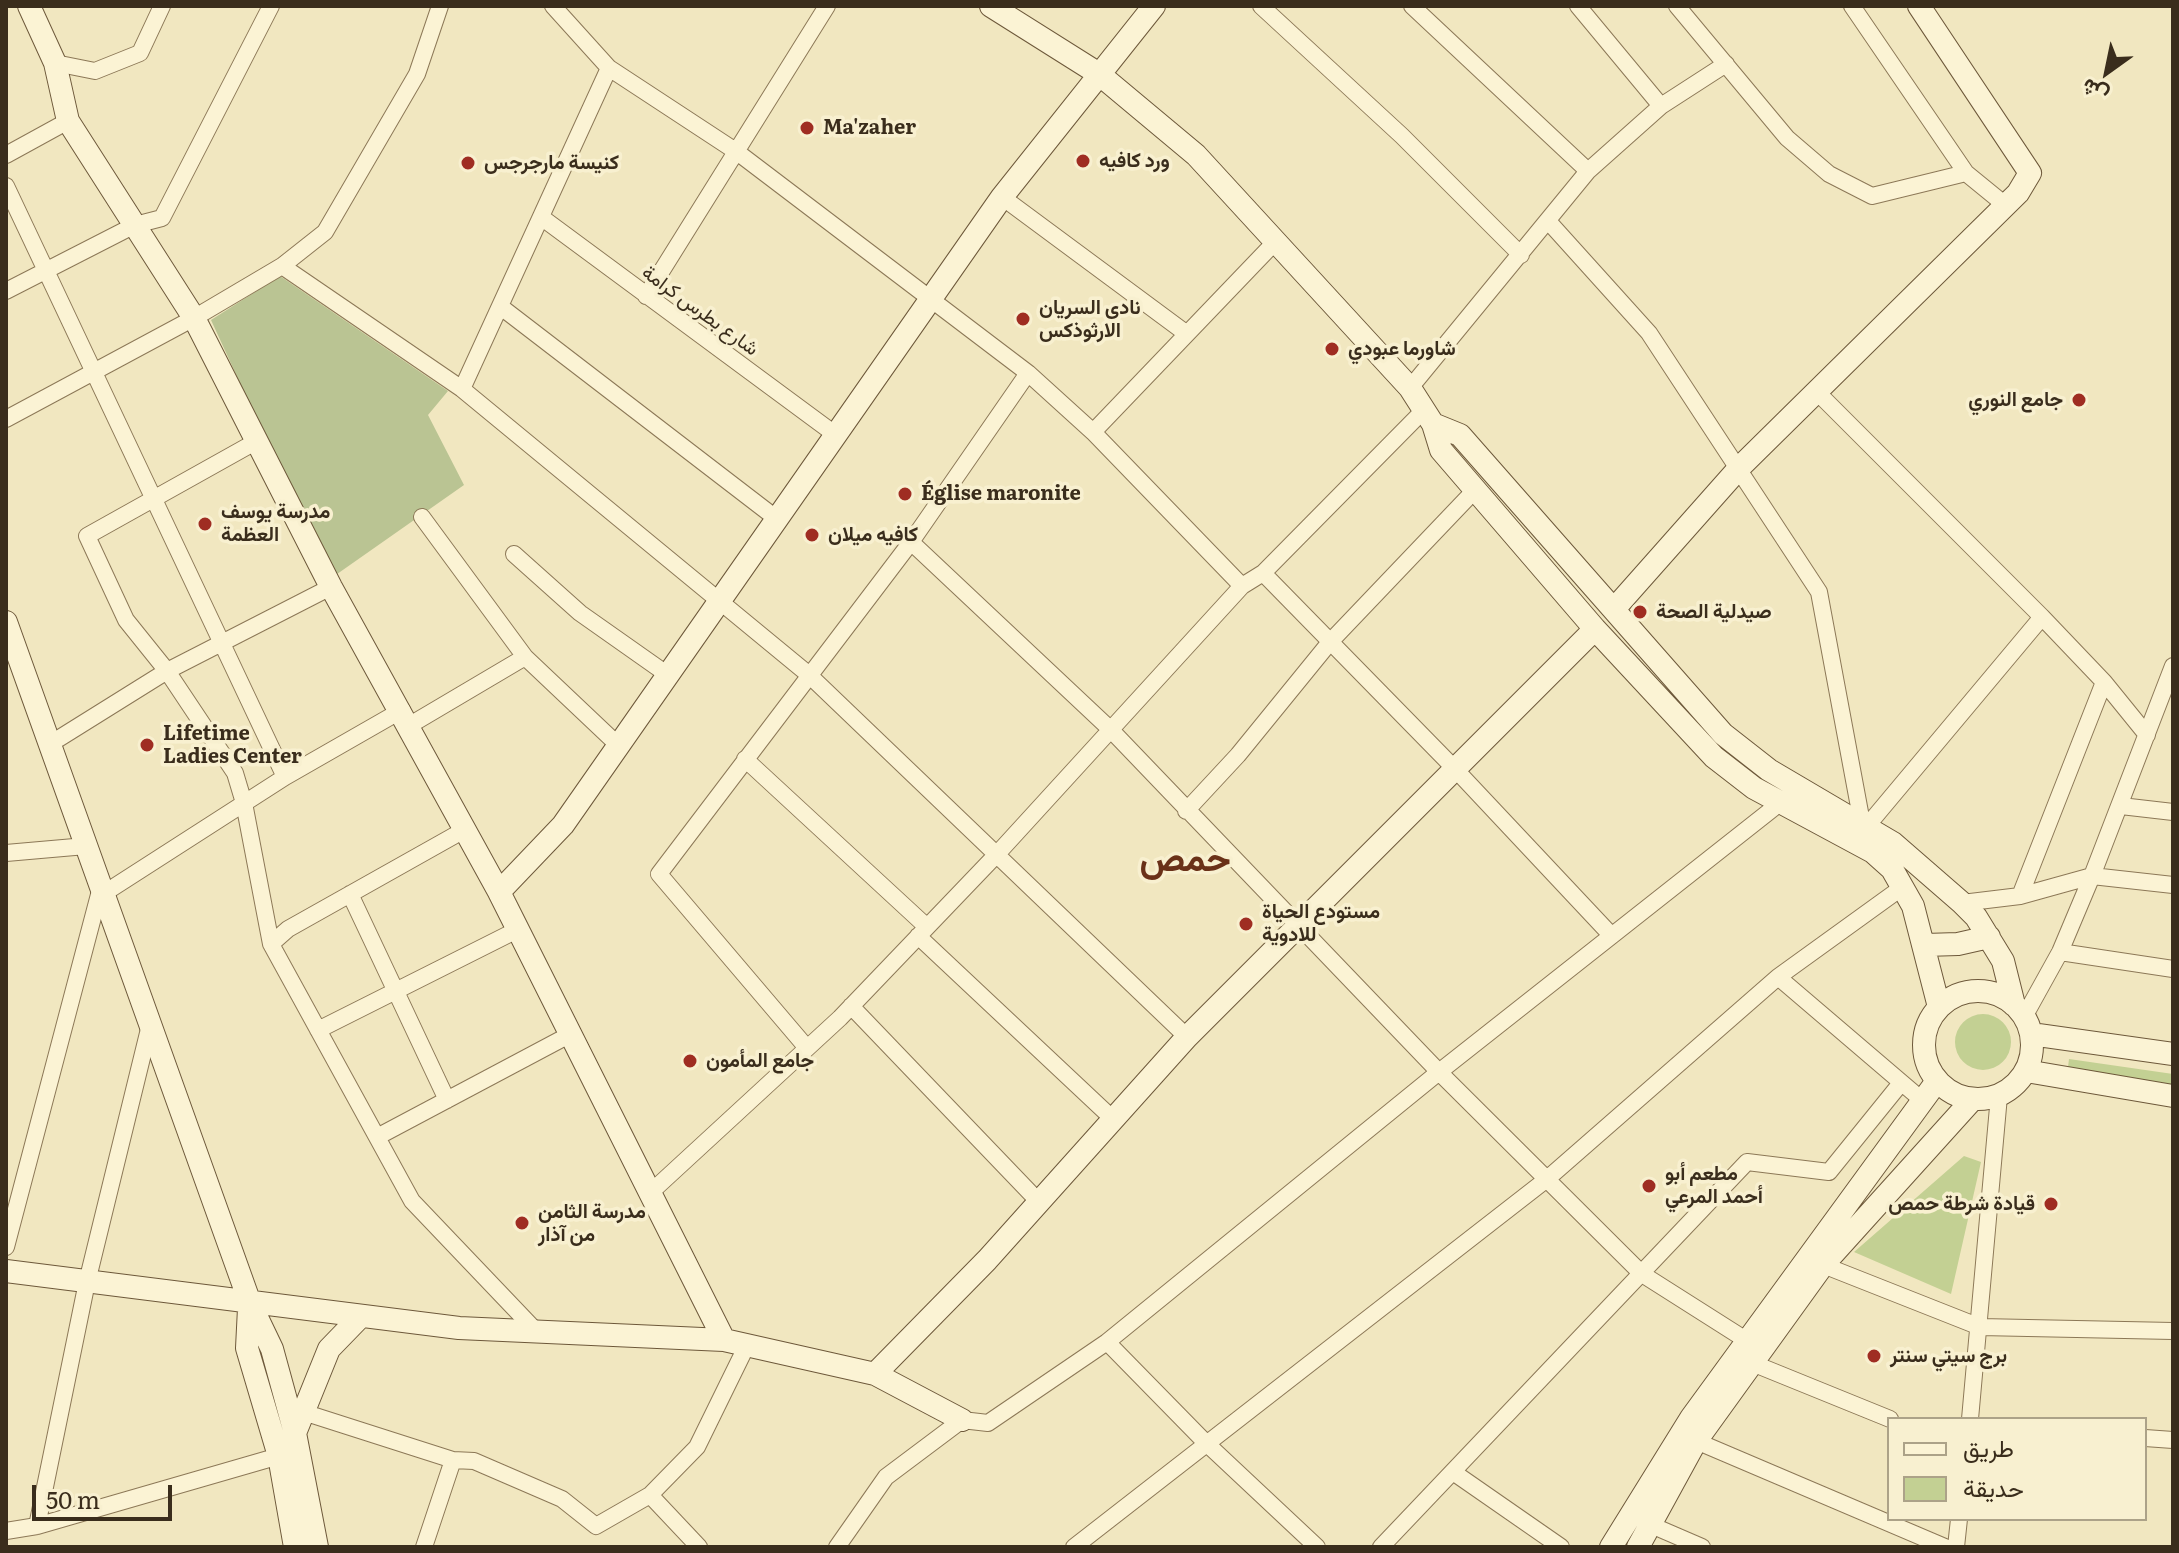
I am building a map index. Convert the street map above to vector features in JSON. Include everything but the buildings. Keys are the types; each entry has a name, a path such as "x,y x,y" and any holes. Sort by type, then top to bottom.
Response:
{"main road":[{"path":"29,6 55,63 68,121 194,318 331,587 406,718 499,892 724,1340"},
{"path":"991,6 1099,74 1196,155 1410,388 1429,416 1441,450 1595,629 1714,757 1780,803 1873,852 1904,886 1925,945 1939,1007"},
{"path":"499,892 563,825 1002,197 1154,6"},
{"path":"1615,608 1740,467 2018,193 2030,173 1919,6"},
{"path":"1429,416 1460,435 1615,608 1703,713 1747,755 1864,824 1917,861 1962,903 1989,937 2011,983 2023,1018 2032,1053 2026,1071 2015,1086 1999,1096 1972,1100 1952,1093 1937,1081 1924,1057 1925,1030 1939,1007 1956,995 1976,991 1996,994 2023,1018 2173,1054"},
{"path":"6,622 12,657 50,744 250,1303 272,1349 299,1423 317,1547"},
{"path":"875,1374 1039,1202 1187,1037 1595,629"},
{"path":"1925,945 1958,944 1989,937"},
{"path":"2026,1071 2173,1096"},
{"path":"1611,1547 1691,1418 1937,1081"},
{"path":"1638,1547 1696,1441 1823,1265 1972,1100"},
{"path":"6,1271 459,1328 724,1340 875,1374 962,1420"},
{"path":"250,1303 247,1348 279,1456 295,1547"},
{"path":"299,1423 329,1349 361,1316"}],"street":[{"path":"55,63 95,71 140,53 162,6"},
{"path":"6,291 135,225 162,218 271,6"},
{"path":"6,419 194,318 282,266 325,232 417,74 440,6"},
{"path":"553,6 609,68 737,152 1028,373 1093,432 1242,586"},
{"path":"646,296 827,6"},
{"path":"1261,6 1402,136 1521,255"},
{"path":"1412,6 1486,72 1588,171"},
{"path":"1578,6 1661,106"},
{"path":"1677,6 1787,138 1829,174 1872,196 1966,173"},
{"path":"1852,6 1966,173 2004,204"},
{"path":"1410,388 1588,171 1661,106 1726,64"},
{"path":"462,389 609,68"},
{"path":"6,155 68,121"},
{"path":"6,186 285,777"},
{"path":"1002,197 1187,334"},
{"name":"شارع بطرس كرامة","path":"541,217 836,435"},
{"path":"1548,221 1649,333 1740,467 1819,592 1864,824"},
{"path":"1093,432 1277,240"},
{"path":"282,266 462,389 808,674 1187,1037"},
{"path":"501,307 777,519"},
{"path":"807,1048 659,874 911,542 1028,373"},
{"path":"1816,391 2042,617 2104,682 2147,735"},
{"path":"650,1193 851,1006 998,853 1242,586 1263,573 1429,416"},
{"path":"257,441 87,536 126,620 167,671 235,773 244,803 271,944 412,1201 535,1330"},
{"path":"1186,811 1238,755 1330,642 1475,490"},
{"path":"422,517 525,657 618,745"},
{"path":"911,542 1111,730 1439,1072 1642,1274 1746,1340"},
{"path":"514,554 580,613 668,675"},
{"path":"1263,573 1456,770 1611,935"},
{"path":"50,744 167,671 331,587"},
{"path":"1864,824 2042,617"},
{"path":"6,1247 102,890 285,777 525,657"},
{"path":"2023,1018 2060,952 2147,735 2166,704 2173,666"},
{"path":"2020,896 2104,682"},
{"path":"745,759 1114,1120"},
{"path":"837,1547 886,1477 962,1420 988,1423 1107,1342 1439,1072 1780,803"},
{"path":"2121,806 2173,812"},
{"path":"271,944 288,929 466,829"},
{"path":"6,853 86,846"},
{"path":"1962,903 2020,896 2092,876 2173,885"},
{"path":"1082,1545 1205,1442 1547,1179 1778,977 1904,886"},
{"path":"350,894 447,1100"},
{"path":"318,1030 517,930"},
{"path":"2060,952 2173,969"},
{"path":"1778,977 1922,1100"},
{"path":"851,1006 1039,1202"},
{"path":"37,1526 87,1282 150,1025"},
{"path":"377,1137 571,1034"},
{"path":"1381,1547 1747,1162 1829,1172 1901,1083"},
{"path":"1970,1417 1999,1096"},
{"path":"1823,1265 1980,1327 2173,1331"},
{"path":"1107,1342 1205,1442 1317,1547"},
{"path":"299,1423 453,1460 474,1461 562,1499 596,1526 650,1495 697,1447 747,1345"},
{"path":"1752,1363 1887,1418"},
{"path":"2147,1438 2173,1440"},
{"path":"1696,1441 1945,1547"},
{"path":"6,1531 37,1526 279,1456"},
{"path":"424,1547 453,1460"},
{"path":"1453,1472 1561,1547"},
{"path":"650,1495 699,1547"},
{"path":"1956,1547 1959,1521"},
{"path":"1651,1525 1702,1547"}],"green space":[{"path":"280,276 448,391 428,415 464,485 330,579 211,320"},
{"path":"1983,1014 2003,1022 2011,1042 2003,1062 1983,1070 1963,1062 1955,1042 1963,1022"},
{"path":"2069,1059 2173,1074 2173,1090 2067,1075"},
{"path":"1964,1156 1981,1162 1951,1294 1854,1252"}],"place":[{"name":"Ma'zaher","path":"807,128"},
{"name":"ورد كافيه","path":"1083,161"},
{"name":"كنيسة مارجرجس","path":"468,163"},
{"name":"نادي السريان الارثوذكس","path":"1023,319"},
{"name":"شاورما عبودي","path":"1332,349"},
{"name":"جامع النوري","path":"2079,400"},
{"name":"Église maronite","path":"905,494"},
{"name":"مدرسة يوسف العظمة","path":"205,524"},
{"name":"كافيه ميلان","path":"812,535"},
{"name":"صيدلية الصحة","path":"1640,612"},
{"name":"Lifetime Ladies Center","path":"147,745"},
{"name":"مستودع الحياة للادوية","path":"1246,924"},
{"name":"جامع المأمون","path":"690,1061"},
{"name":"مطعم أبو أحمد المرعي","path":"1649,1186"},
{"name":"قيادة شرطة حمص","path":"2051,1204"},
{"name":"مدرسة الثامن من آذار","path":"522,1223"},
{"name":"برج سيتي سنتر","path":"1874,1356"}],"district":[{"name":"حمص","path":"1185,860"}]}
